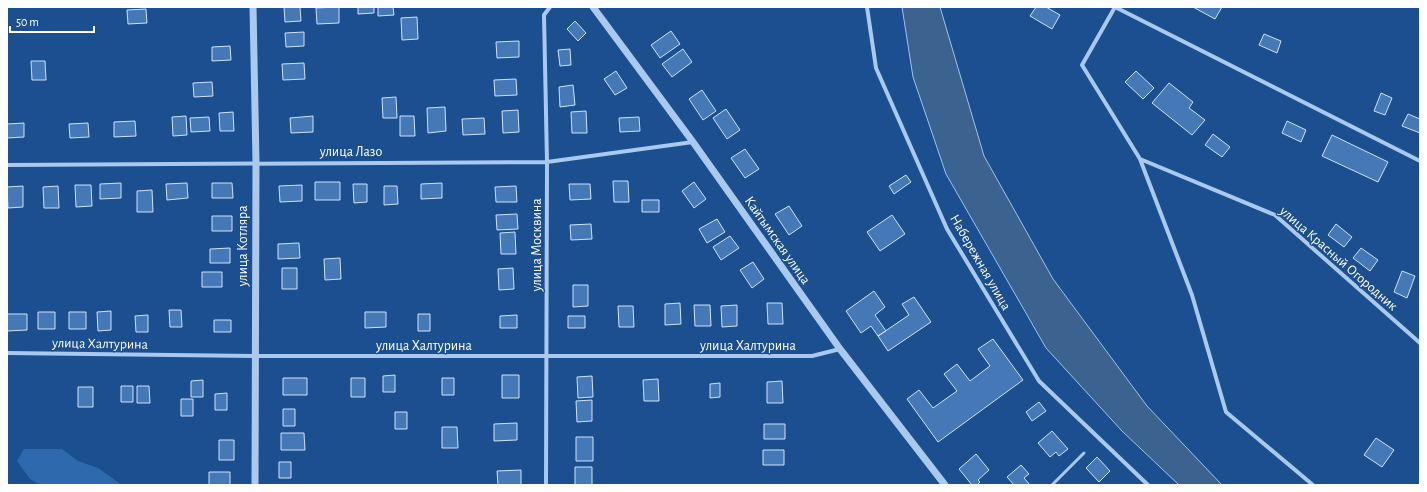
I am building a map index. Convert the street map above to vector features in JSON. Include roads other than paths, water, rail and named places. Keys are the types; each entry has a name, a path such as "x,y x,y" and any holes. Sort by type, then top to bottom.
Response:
{"street":[{"name":"улица Котляра","path":"253,7 256,162 254,356 255,485"},
{"name":"улица Москвина","path":"546,485 547,162 544,15 550,7"},
{"name":"Кайтымская улица","path":"593,7 693,142 840,349 945,485"},
{"name":"Набережная улица","path":"867,7 876,68 947,229 1039,381 1148,485"},
{"path":"1313,485 1226,412 1192,295 1140,159 1082,65 1115,7 1420,161"},
{"name":"улица Лазо","path":"7,165 256,162 547,162 693,142"},
{"name":"улица Красный Огородник","path":"1140,159 1275,215 1420,343"},
{"name":"улица Халтурина","path":"7,353 254,356 812,356 840,349"}],"lane":[{"path":"1052,485 1084,453"}]}
